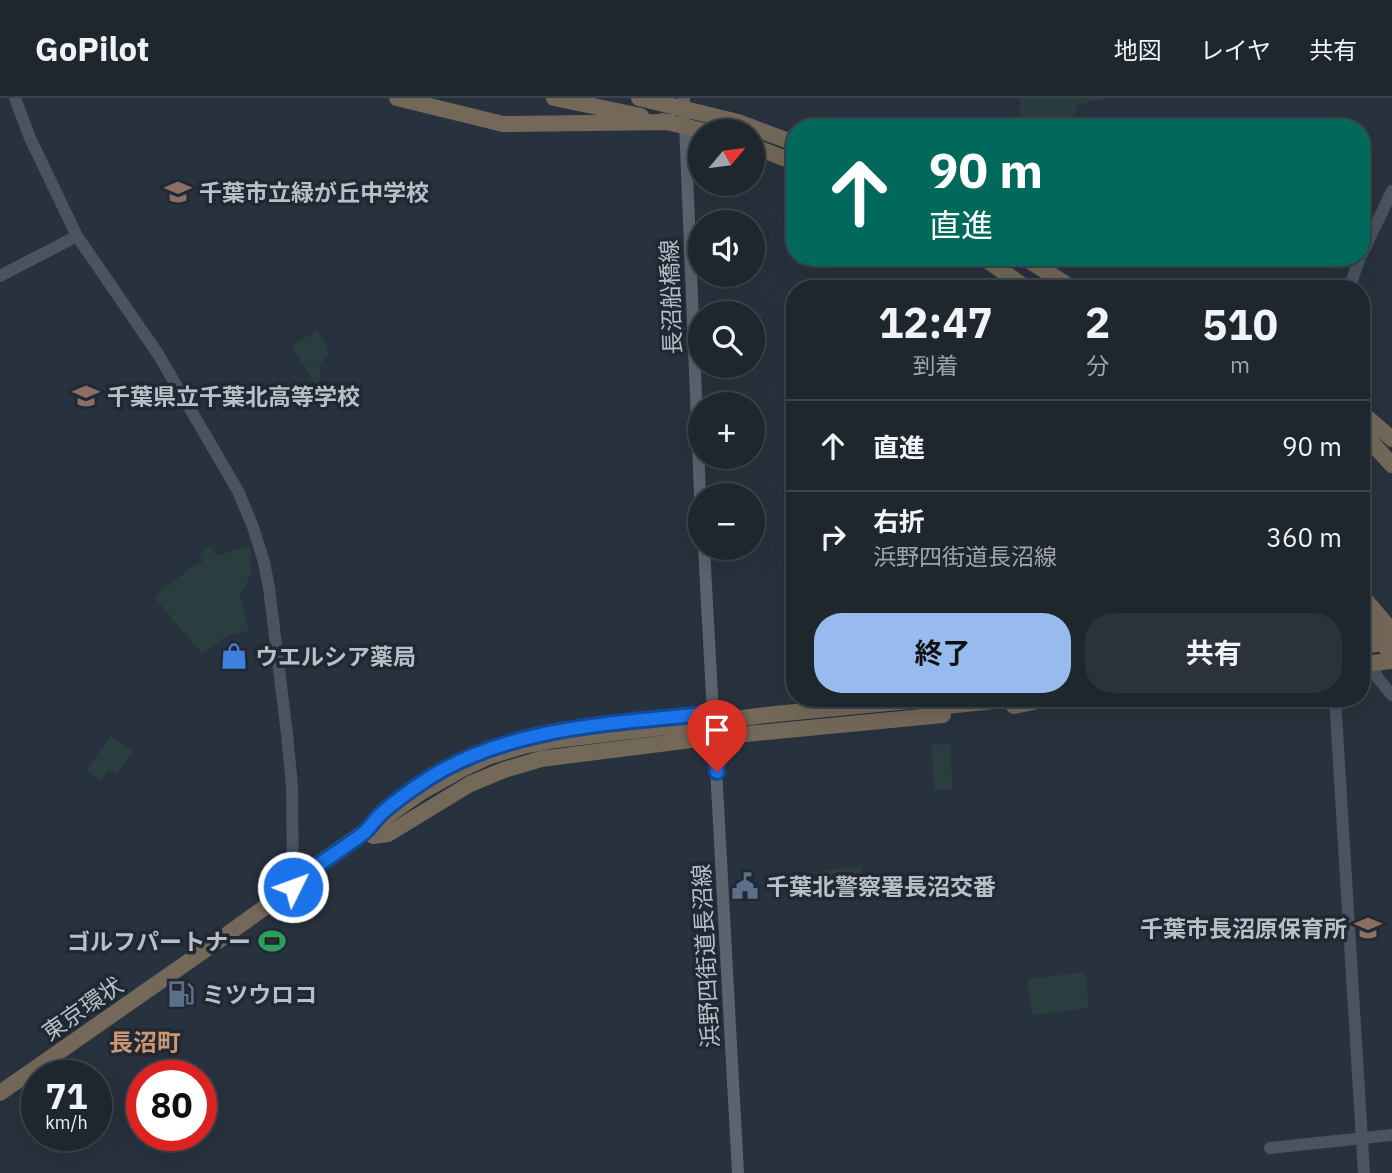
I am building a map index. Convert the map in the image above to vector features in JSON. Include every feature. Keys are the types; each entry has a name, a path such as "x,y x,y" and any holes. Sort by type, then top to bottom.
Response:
{"highway":[{"path":"397,98 503,124 671,122"},
{"path":"554,98 688,127"},
{"path":"639,98 677,101"},
{"path":"653,98 677,101 786,140"},
{"path":"765,151 786,159"},
{"path":"982,266 1001,280"},
{"path":"995,266 1015,280"},
{"path":"1024,266 1043,280"},
{"path":"1037,266 1060,280"},
{"path":"1370,418 1386,441 1392,465"},
{"path":"1370,423 1386,441"},
{"path":"1370,601 1390,630"},
{"path":"1370,606 1390,630"},
{"path":"1370,629 1392,654 1370,660"},
{"path":"1370,641 1390,630"},
{"path":"1370,644 1392,642"},
{"path":"1370,661 1392,661"},
{"path":"786,706 542,734 493,747 427,780 377,817 371,833 388,834 470,784 503,770 564,755 1005,707"},
{"name":"東京環状","path":"0,1093 293,887 309,870 371,833 464,768 490,756 556,740 847,707"},
{"name":"東京環状","path":"426,795 503,762 557,749 776,722 930,707"}],"main road":[{"name":"長沼船橋線","path":"677,101 687,147 699,483"},
{"path":"705,560 713,713"},
{"name":"浜野四街道長沼線","path":"713,713 738,1173"}],"street":[{"path":"15,98 30,138 77,236 158,354 238,491 253,527 269,588 289,760 293,796 293,887"},
{"path":"1370,237 1392,191"},
{"path":"0,276 77,236"},
{"path":"1370,668 1392,695"},
{"path":"1336,707 1364,1173"},
{"path":"1270,1148 1392,1135"}],"shaded area":[{"path":"1021,98 1105,98 1078,105 1073,119 1018,119"},
{"path":"317,331 327,347 328,354 319,366 321,375 317,387 293,345"},
{"path":"250,545 251,574 240,596 249,630 230,635 201,653 154,597 190,568 203,562 199,553 211,546 216,556"},
{"path":"111,736 133,752 116,775 109,770 100,781 86,770"},
{"path":"950,744 953,789 934,790 931,745"},
{"path":"861,866 864,895 818,901 814,872"},
{"path":"1085,972 1089,1008 1032,1015 1027,979"}],"place":[{"name":"千葉市立緑が丘中学校","path":"178,192"},
{"name":"千葉県立千葉北高等学校","path":"86,396"},
{"name":"ウエルシア薬局","path":"234,656"},
{"name":"千葉北警察署長沼交番","path":"745,886"},
{"name":"千葉市長沼原保育所","path":"1368,928"},
{"name":"ゴルフパートナー","path":"272,941"},
{"name":"ミツウロコ","path":"181,994"}],"district":[{"name":"長沼町","path":"145,1042"}],"route":[{"path":"293,887 309,870 368,830 377,817 427,780 484,750 520,739 590,727 713,713 717,772"}]}
